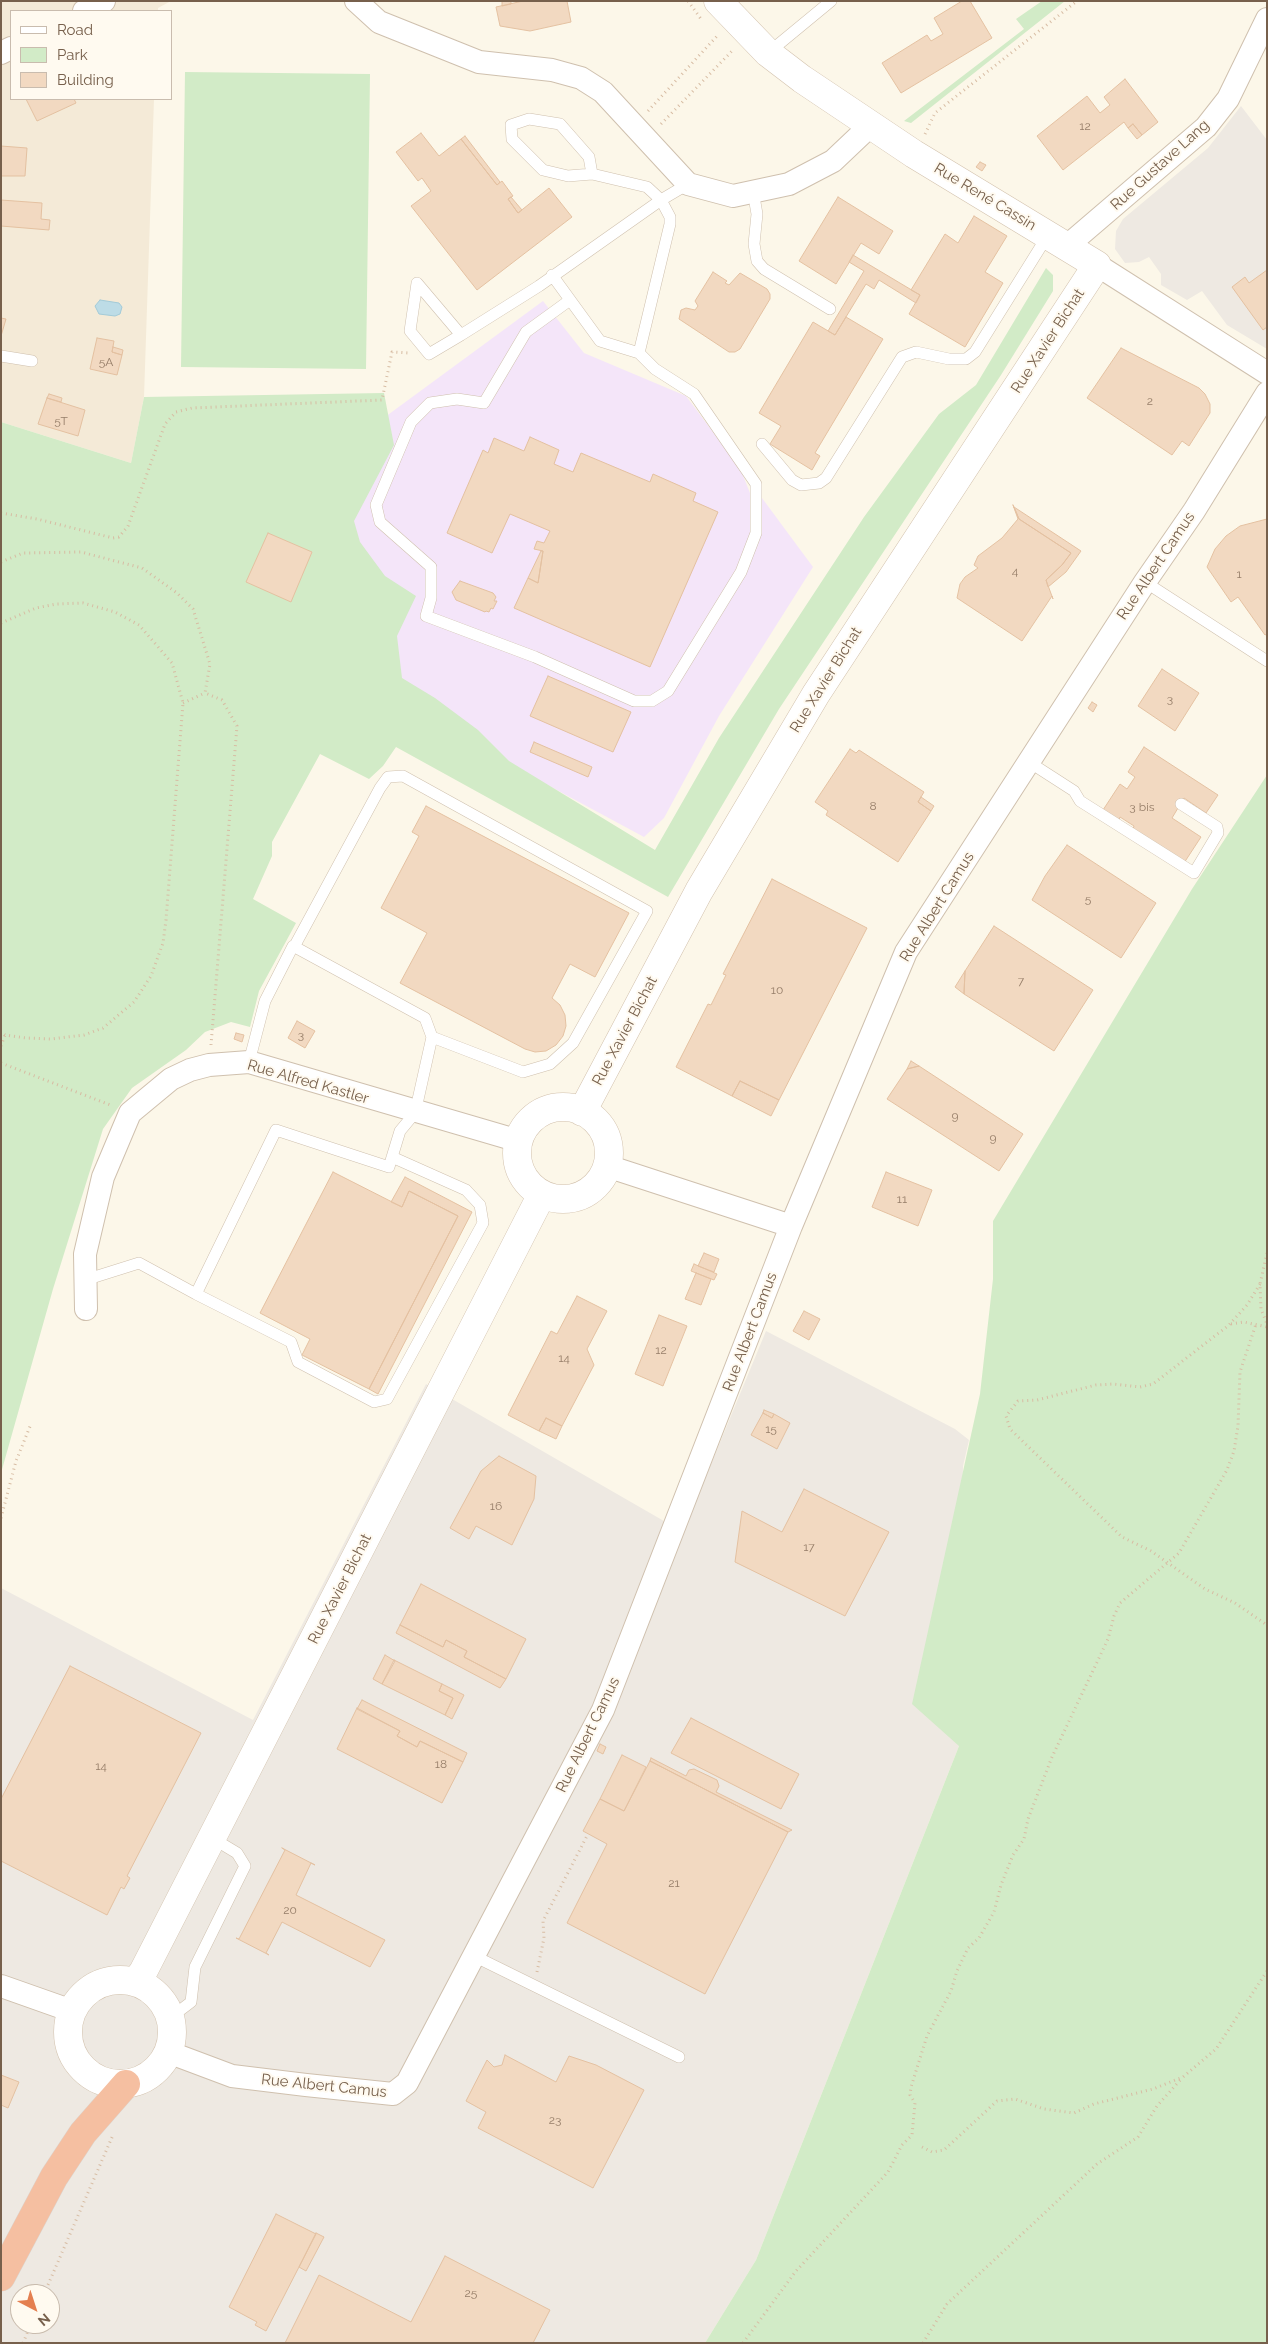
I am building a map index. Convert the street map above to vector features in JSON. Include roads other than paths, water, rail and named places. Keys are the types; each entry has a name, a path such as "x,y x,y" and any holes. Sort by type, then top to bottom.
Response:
{"highway":[{"path":"1,2277 54,2177 83,2133 126,2084"}],"main road":[{"name":"Rue René Cassin","path":"734,17 768,53 802,79 914,154 1097,265"},
{"name":"Rue Xavier Bichat","path":"582,1112 699,891 816,694 1097,265"},
{"path":"567,1108 582,1112 593,1119 602,1129 607,1141 609,1154 607,1166 600,1181 588,1192 574,1198 557,1199 542,1194 530,1185 521,1172 517,1157 518,1141 526,1127 544,1112 567,1108"},
{"name":"Rue Xavier Bichat","path":"135,1982 143,1972 542,1194"},
{"path":"116,1980 135,1982 151,1990 163,2002 170,2018 172,2035 168,2052 160,2065 150,2075 126,2084 107,2083 91,2076 78,2063 69,2047 67,2029 72,2011 82,1996 98,1984 116,1980"}],"street":[{"path":"86,10 104,1"},
{"path":"356,1 379,22 479,62 552,70 581,78 603,92 688,184 733,196 789,184 833,161 871,125"},
{"name":"Rue Gustave Lang","path":"1058,240 1206,127 1228,99 1267,20"},
{"name":"Rue René Cassin","path":"1097,265 1267,373"},
{"name":"Rue Albert Camus","path":"168,2052 232,2076 393,2094 407,2083 603,1710 791,1226 906,952 1145,582 1194,511 1267,393"},
{"name":"Rue Alfred Kastler","path":"86,1308 84,1254 103,1177 130,1113 171,1079 190,1070 209,1065 249,1062 416,1113 518,1141"},
{"path":"607,1166 791,1226"},
{"path":"1,1986 72,2011"}],"lane":[{"path":"768,53 831,1"},
{"path":"592,174 588,157 560,124 529,119 511,126 512,139 543,170 568,176 592,174 647,188 661,200 670,218 639,354"},
{"path":"461,335 418,283 410,331 429,354 461,335 552,276 661,200 688,184"},
{"path":"754,191 757,214 754,244 757,261 764,269 830,309"},
{"path":"762,444 792,480 801,485 819,482 826,478 902,357 916,352 949,359 966,359 975,352 1058,240"},
{"path":"552,276 570,300 600,342 639,354 655,369 694,394 756,484 756,533 741,572 668,691 652,701 634,701 534,657 426,616 431,598 431,567 380,522 376,505 411,422 430,403 457,399 484,403 526,332 570,300"},
{"path":"1,356 32,360"},
{"path":"1145,582 1267,661"},
{"path":"1029,762 1074,791 1080,801 1194,873 1218,833 1217,827 1181,804"},
{"path":"249,1062 265,1001 292,946 294,947 380,788 388,777 403,776 647,911 572,1043 550,1064 523,1072 432,1037"},
{"path":"196,1294 276,1130 389,1167 400,1131 416,1113 432,1037 425,1018 294,947"},
{"path":"85,1280 139,1263 291,1342 298,1362 374,1402 387,1399 483,1223 480,1205 466,1190 392,1157"},
{"path":"170,2018 191,2002 195,1968 246,1866 237,1853 212,1838"},
{"path":"474,1956 679,2058"}],"water":[{"path":"100,300 119,303 122,307 120,314 115,316 99,314 95,306"}]}
